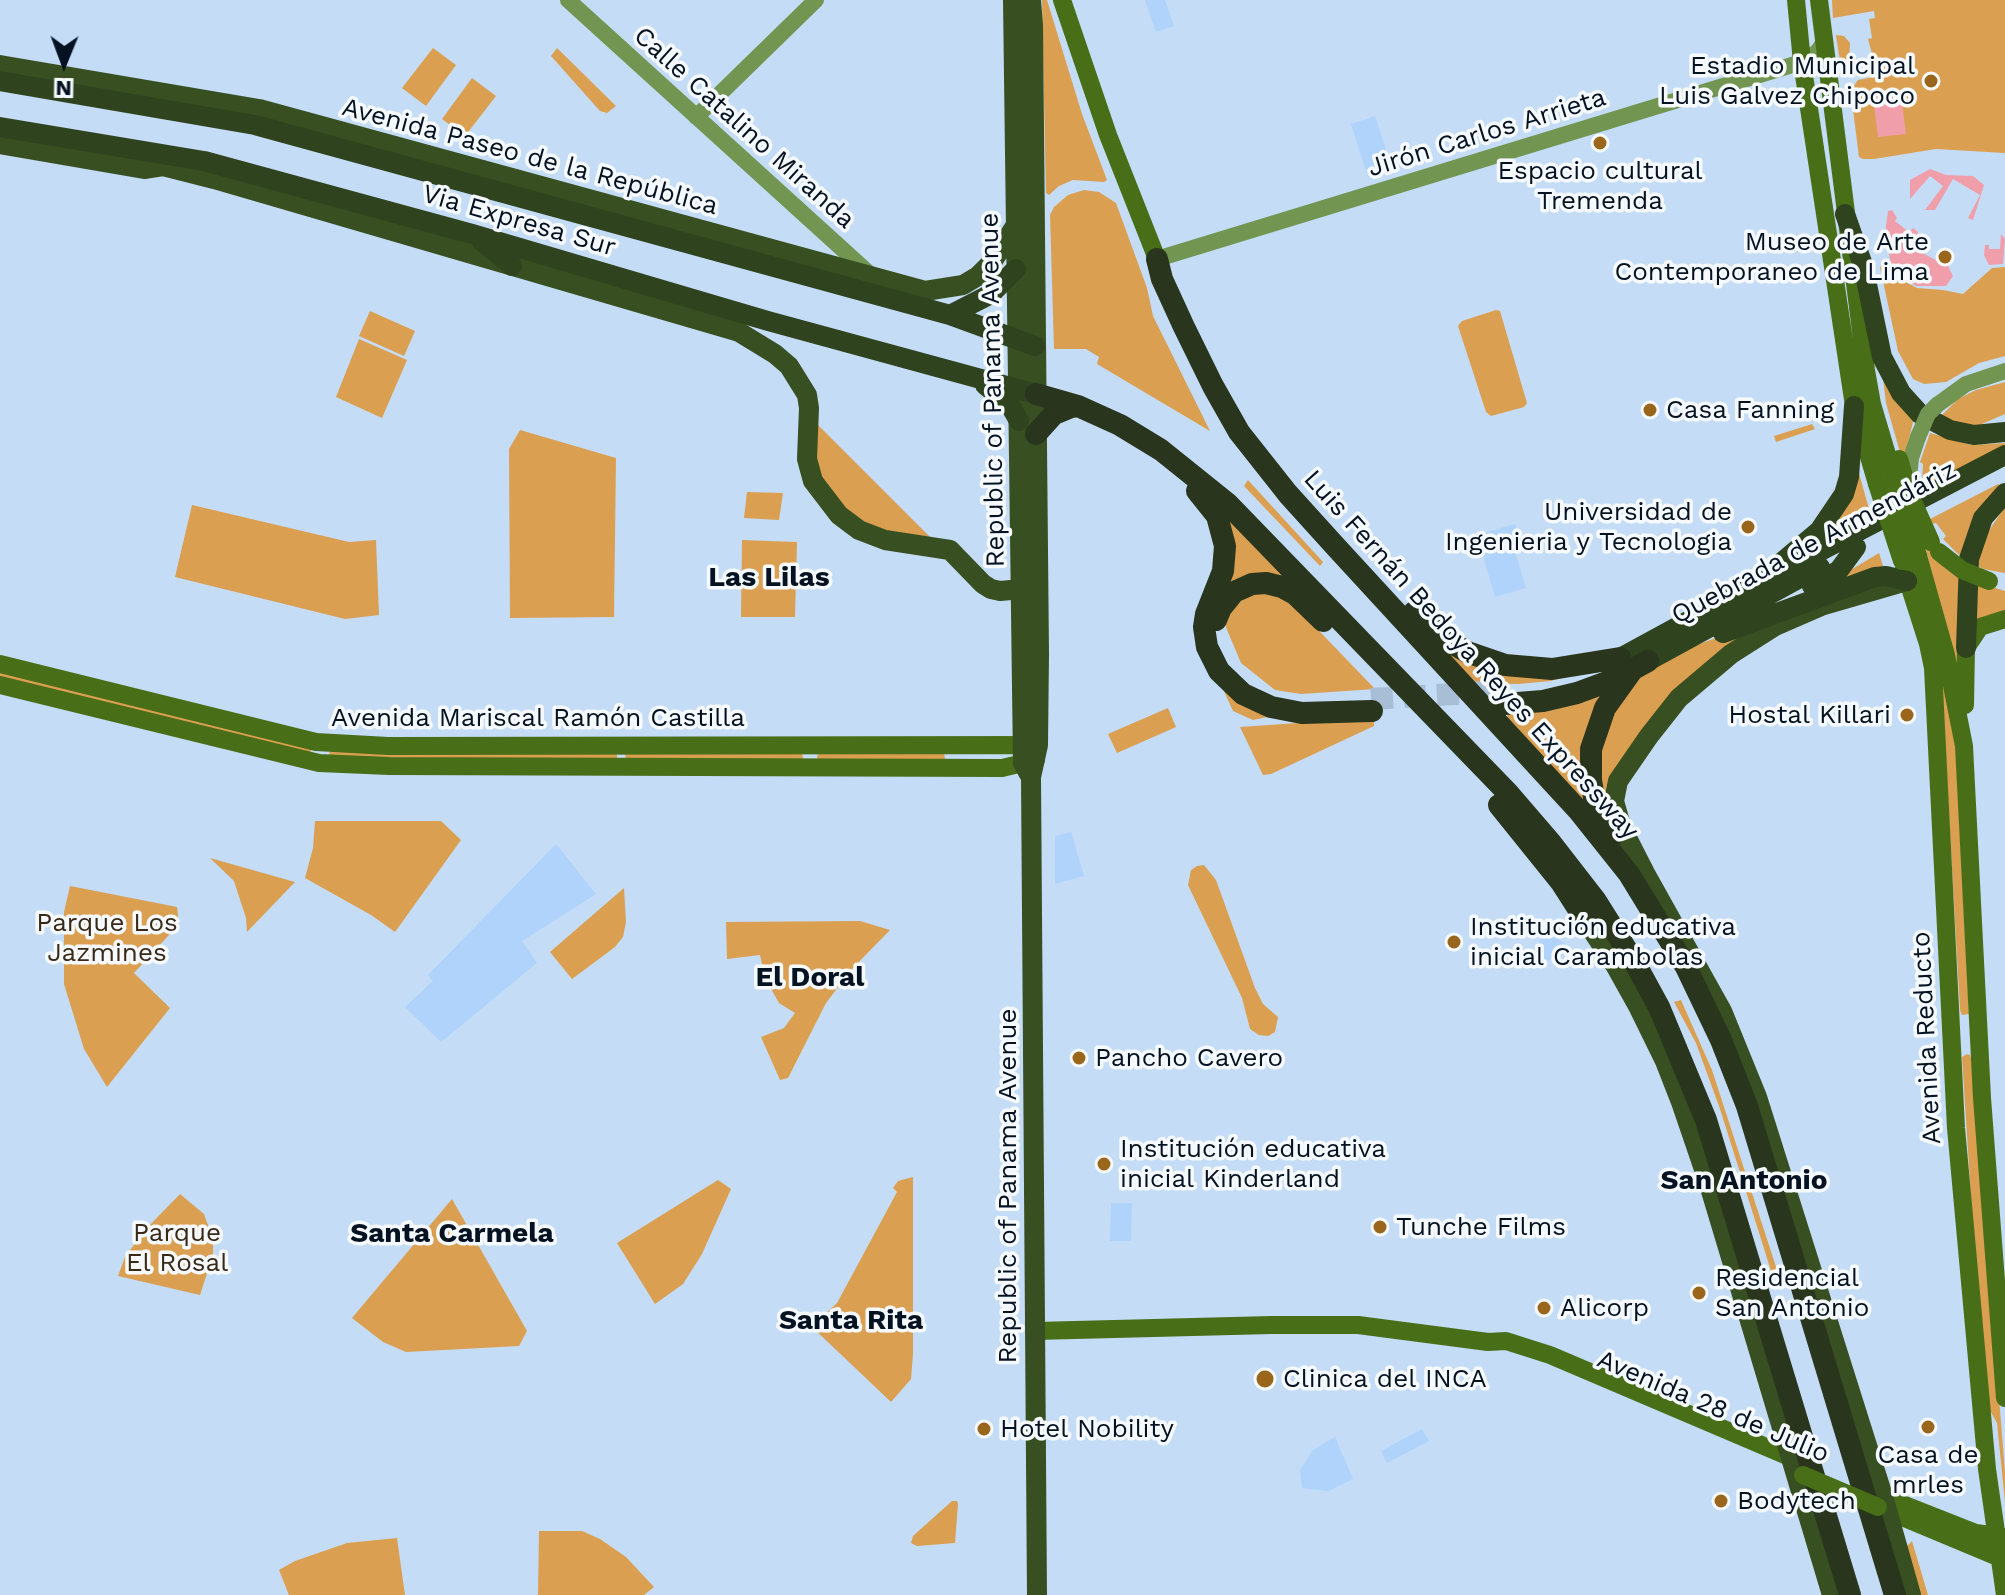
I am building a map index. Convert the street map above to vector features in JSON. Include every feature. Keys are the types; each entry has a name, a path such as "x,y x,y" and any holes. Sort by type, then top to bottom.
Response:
{"highway":[{"name":"Via Expresa Sur","path":"0,81 255,125 878,288 1026,342"},
{"name":"Via Expresa Sur","path":"0,127 204,161 1027,392"},
{"path":"483,187 533,185"},
{"path":"1845,214 1863,265 1881,353 1901,393 1920,414 1950,430 1974,435 2005,432"},
{"path":"472,234 512,266"},
{"name":"Luis Fernán Bedoya Reyes Expressway","path":"1157,259 1162,279 1196,351 1239,432 1318,527 1562,791 1629,874 1669,938 1701,998 1747,1106 1895,1595"},
{"path":"950,315 991,294 1016,269"},
{"path":"975,378 1010,405 1028,427 1078,406"},
{"path":"1027,392 1078,406 1120,425 1161,450 1227,503 1455,737 1532,820 1590,892 1630,954 1670,1030 1695,1089 1717,1151 1850,1595"},
{"path":"1731,607 1819,531 1844,494 1863,405"},
{"path":"1120,425 1203,496 1217,516 1223,538 1224,563 1206,614 1204,634 1209,654 1225,679 1254,700 1279,709 1313,713 1372,705 1293,700 1252,686 1235,673 1220,649 1215,631 1221,608 1234,592 1246,585 1274,584 1295,594 1359,654 1391,670"},
{"path":"1239,432 1442,637 1487,660 1522,668 1634,663"},
{"name":"Quebrada de Armendáriz","path":"1634,663 2005,455"},
{"name":"Quebrada de Armendáriz","path":"1854,542 2005,470"},
{"path":"1966,648 1969,559 1983,518 2005,493"},
{"path":"1731,607 1782,604 1839,570 1854,542 1841,533 1824,539 1781,564"},
{"path":"1505,698 1543,701 1577,693 1605,683 1634,663 1909,566"},
{"path":"1629,874 1597,807 1590,760 1600,719 1634,663"},
{"path":"1455,737 1492,795 1586,921"}],"main road":[{"name":"Republic of Panama Avenue","path":"1013,0 1016,269 1026,342"},
{"name":"Republic of Panama Avenue","path":"1030,758 1037,574 1026,342 1033,41 1031,0"},
{"path":"1062,0 1108,135 1157,259"},
{"path":"1796,0 1802,62 1863,405 1935,547 1962,570 1997,583"},
{"path":"1819,0 1845,214 1863,405"},
{"name":"Avenida Paseo de la República","path":"0,65 259,109 533,185 878,288 925,291 963,285 992,262 1016,225"},
{"path":"0,144 144,169 163,166 739,332 759,342 789,366 807,395 807,459 813,481 839,515 859,530 885,540 950,550 991,589 1022,589 1037,574"},
{"path":"1863,405 1886,419 1898,477"},
{"name":"Republic of Panama Avenue","path":"1028,427 1022,589 1030,758 1037,1595"},
{"name":"Avenida Reducto","path":"1898,477 1909,566 1932,658 1956,1128 1981,1402 2005,1595"},
{"path":"1909,566 1775,626 1731,654 1679,698 1618,781 1614,801 1621,826 1645,873 1722,1011 1757,1097 1911,1595"},
{"name":"Avenida Reducto","path":"1909,566 1946,655 1964,746 1978,1032 2005,1398"},
{"path":"1964,746 1966,648 1980,627 2005,619"},
{"name":"Avenida Mariscal Ramón Castilla","path":"0,664 316,742 388,746 949,746 1030,758"},
{"name":"Avenida Mariscal Ramón Castilla","path":"0,685 319,763 389,766 1002,768 1030,758"},
{"path":"811,745 812,767"},
{"path":"949,746 949,767"},
{"path":"1586,921 1628,986 1674,1081 1798,1467 1832,1595"},
{"path":"1953,1033 1978,1032"},
{"name":"Avenida 28 de Julio","path":"1035,1331 1358,1325 1488,1342 1506,1341 1550,1355 1798,1467 2001,1551"},
{"path":"1981,1402 1992,1421 2005,1518"},
{"name":"Avenida 28 de Julio","path":"1880,1502 1976,1533 2001,1551"}],"street":[{"name":"Calle Catalino Miranda","path":"568,0 878,288"},
{"path":"696,117 816,0"},
{"name":"Jirón Carlos Arrieta","path":"1157,259 1802,62 1818,51 1824,42"},
{"path":"1898,477 1922,425 1937,405 1966,384 2005,371"}],"shaded area":[{"path":"1145,0 1165,0 1174,26 1156,32"},
{"path":"1901,94 1906,134 1878,137 1873,98"},
{"path":"1375,116 1393,171 1368,177 1351,124"},
{"path":"1930,169 1946,175 1973,176 1984,185 1973,220 1968,218 1980,195 1953,179 1935,210 1925,210 1943,186 1930,176 1910,199 1910,180"},
{"path":"1892,210 1897,218 1895,221 1909,232 1913,228 1918,232 1913,248 1941,263 1946,262 1953,276 1946,286 1916,286 1900,277 1891,264 1885,234 1888,211"},
{"path":"2001,234 2005,239 2003,264 1989,265 1984,255 1985,245 1989,245 1989,249 2000,249"},
{"path":"1515,524 1522,546 1514,548 1526,588 1495,597 1477,535"},
{"path":"1071,832 1084,876 1055,884 1055,836"},
{"path":"556,844 596,894 522,941 537,963 441,1042 405,1007 433,981 428,975"},
{"path":"1545,932 1566,944 1549,961 1534,951"},
{"path":"1111,1203 1132,1203 1131,1241 1110,1241"},
{"path":"1422,1429 1429,1441 1387,1463 1381,1451"},
{"path":"1335,1437 1353,1479 1328,1491 1302,1488 1300,1470 1313,1450"}],"green space":[{"path":"1042,0 1047,0 1082,114 1107,180 1073,180 1049,195 1046,193"},
{"name":"Estadio Municipal Luis Galvez Chipoco","path":"1832,0 2005,0 2005,153 1936,149 1874,159 1859,157 1851,94 1858,80 1878,76 1868,39 1872,38 1869,19 1875,18 1874,11 1833,18"},
{"path":"1836,35 1844,36 1850,43 1849,62 1841,68"},
{"path":"433,48 456,65 426,106 402,88"},
{"path":"557,48 616,106 607,113 600,111 551,56"},
{"path":"472,78 496,96 465,136 442,119"},
{"path":"1084,190 1099,192 1116,203 1147,288 1153,316 1210,431 1097,364 1099,357 1086,349 1054,349 1050,215 1068,195"},
{"path":"1891,264 1900,279 1917,288 1963,294 1992,268 2005,267 2005,356 1979,363 1946,382 1924,384 1913,379 1898,351 1880,267"},
{"path":"370,311 415,331 404,356 359,336"},
{"path":"1500,311 1527,403 1524,407 1491,416 1486,412 1458,326 1462,321"},
{"path":"359,339 407,360 382,418 336,397"},
{"path":"1883,378 1914,418 1903,463 1886,403"},
{"path":"2005,382 2005,414 1982,424 1980,429 1939,418 1958,399"},
{"path":"1812,424 1815,429 1776,442 1774,436"},
{"path":"818,425 934,541 877,529 850,515 820,480 814,455"},
{"path":"520,430 616,458 614,617 510,618 509,449"},
{"path":"1930,433 1972,445 2005,443 2005,450 1921,493 1923,464 1920,462"},
{"path":"1857,466 1869,509 1818,535"},
{"path":"1248,480 1323,562 1320,566 1244,486"},
{"path":"1998,484 2002,487 1970,527 1960,556 1943,539 1946,536 1930,519"},
{"path":"747,492 783,493 779,520 744,518"},
{"path":"192,505 349,542 376,540 379,615 345,619 175,577"},
{"path":"2005,507 2005,573 1977,565 1983,539"},
{"path":"1226,516 1285,577 1227,590"},
{"path":"742,540 797,542 795,617 741,617"},
{"path":"1925,547 1962,579 1957,673"},
{"path":"1879,553 1884,569 1807,596"},
{"path":"1976,582 2005,591 2005,610 1976,623"},
{"path":"1274,592 1299,610 1375,689 1301,694 1275,690 1241,663 1225,625 1231,609 1249,595"},
{"path":"1759,622 1720,655 1606,806 1597,759 1619,693 1656,660"},
{"path":"1429,633 1454,649 1589,670 1551,681 1477,683 1461,670"},
{"path":"1940,654 1955,729 1969,1014 1962,1015 1960,1010"},
{"path":"0,667 312,745 310,756 0,677"},
{"path":"1217,676 1277,715 1253,720 1233,711"},
{"path":"1617,681 1605,701 1592,812 1507,718 1509,710"},
{"path":"1168,708 1176,727 1117,753 1108,734"},
{"path":"1370,718 1374,726 1263,775 1240,727"},
{"path":"335,748 617,754 617,757 616,762 330,757 329,752"},
{"path":"802,751 803,759 626,762 625,752"},
{"path":"944,752 945,759 940,762 818,762 817,758 818,753"},
{"path":"315,821 441,821 461,840 395,932 305,878 313,848"},
{"path":"210,858 295,882 247,932 246,918 234,881"},
{"path":"1204,865 1216,880 1255,988 1263,1004 1278,1017 1275,1032 1268,1036 1250,1029 1242,998 1188,885 1191,870"},
{"name":"Parque Los Jazmines","path":"70,886 177,907 179,924 134,973 170,1008 107,1087 84,1049 64,984 64,912"},
{"path":"624,888 626,922 623,937 615,947 572,979 550,952"},
{"path":"860,921 890,930 852,969 826,1003 788,1078 780,1080 761,1037 784,1028 795,1013 779,1003 765,978 760,955 727,959 726,922"},
{"path":"1681,1000 1712,1070 1778,1273 1772,1274 1720,1109 1696,1043 1674,1002"},
{"path":"1967,1054 1972,1062 2005,1502 1997,1423 1984,1400 1962,1057"},
{"path":"913,1177 911,1379 891,1402 812,1327 837,1303 897,1192 893,1188 898,1181"},
{"path":"718,1180 731,1189 702,1254 683,1284 655,1304 617,1243"},
{"name":"Parque El Rosal","path":"180,1194 204,1214 213,1239 213,1255 200,1295 118,1276 125,1257 144,1231"},
{"path":"452,1199 527,1331 519,1346 406,1352 383,1342 352,1318"},
{"path":"952,1501 958,1504 955,1543 917,1546 911,1543 913,1536"},
{"path":"539,1531 582,1531 600,1539 626,1557 654,1587 644,1595 538,1595"},
{"path":"397,1538 405,1595 289,1595 279,1570 295,1561 347,1543"},
{"path":"1912,1541 1928,1595 1920,1595 1906,1547"}],"tunnel":[{"path":"1371,699 1505,691"}],"place":[{"name":"Estadio Municipal Luis Galvez Chipoco","path":"1931,81"},
{"name":"Espacio cultural Tremenda","path":"1600,143"},
{"name":"Museo de Arte Contemporaneo de Lima","path":"1945,257"},
{"name":"Casa Fanning","path":"1650,410"},
{"name":"Universidad de Ingenieria y Tecnologia","path":"1748,527"},
{"name":"Hostal Killari","path":"1907,715"},
{"name":"Institución educativa inicial Carambolas","path":"1454,942"},
{"name":"Pancho Cavero","path":"1079,1058"},
{"name":"Institución educativa inicial Kinderland","path":"1104,1164"},
{"name":"Tunche Films","path":"1380,1227"},
{"name":"Residencial San Antonio","path":"1699,1293"},
{"name":"Alicorp","path":"1544,1308"},
{"name":"Clinica del INCA","path":"1265,1379"},
{"name":"Casa de mrles","path":"1928,1427"},
{"name":"Hotel Nobility","path":"984,1429"},
{"name":"Bodytech","path":"1721,1501"}],"district":[{"name":"Las Lilas","path":"769,578"},
{"name":"El Doral","path":"810,978"},
{"name":"San Antonio","path":"1744,1181"},
{"name":"Santa Carmela","path":"452,1234"},
{"name":"Santa Rita","path":"851,1321"}]}
